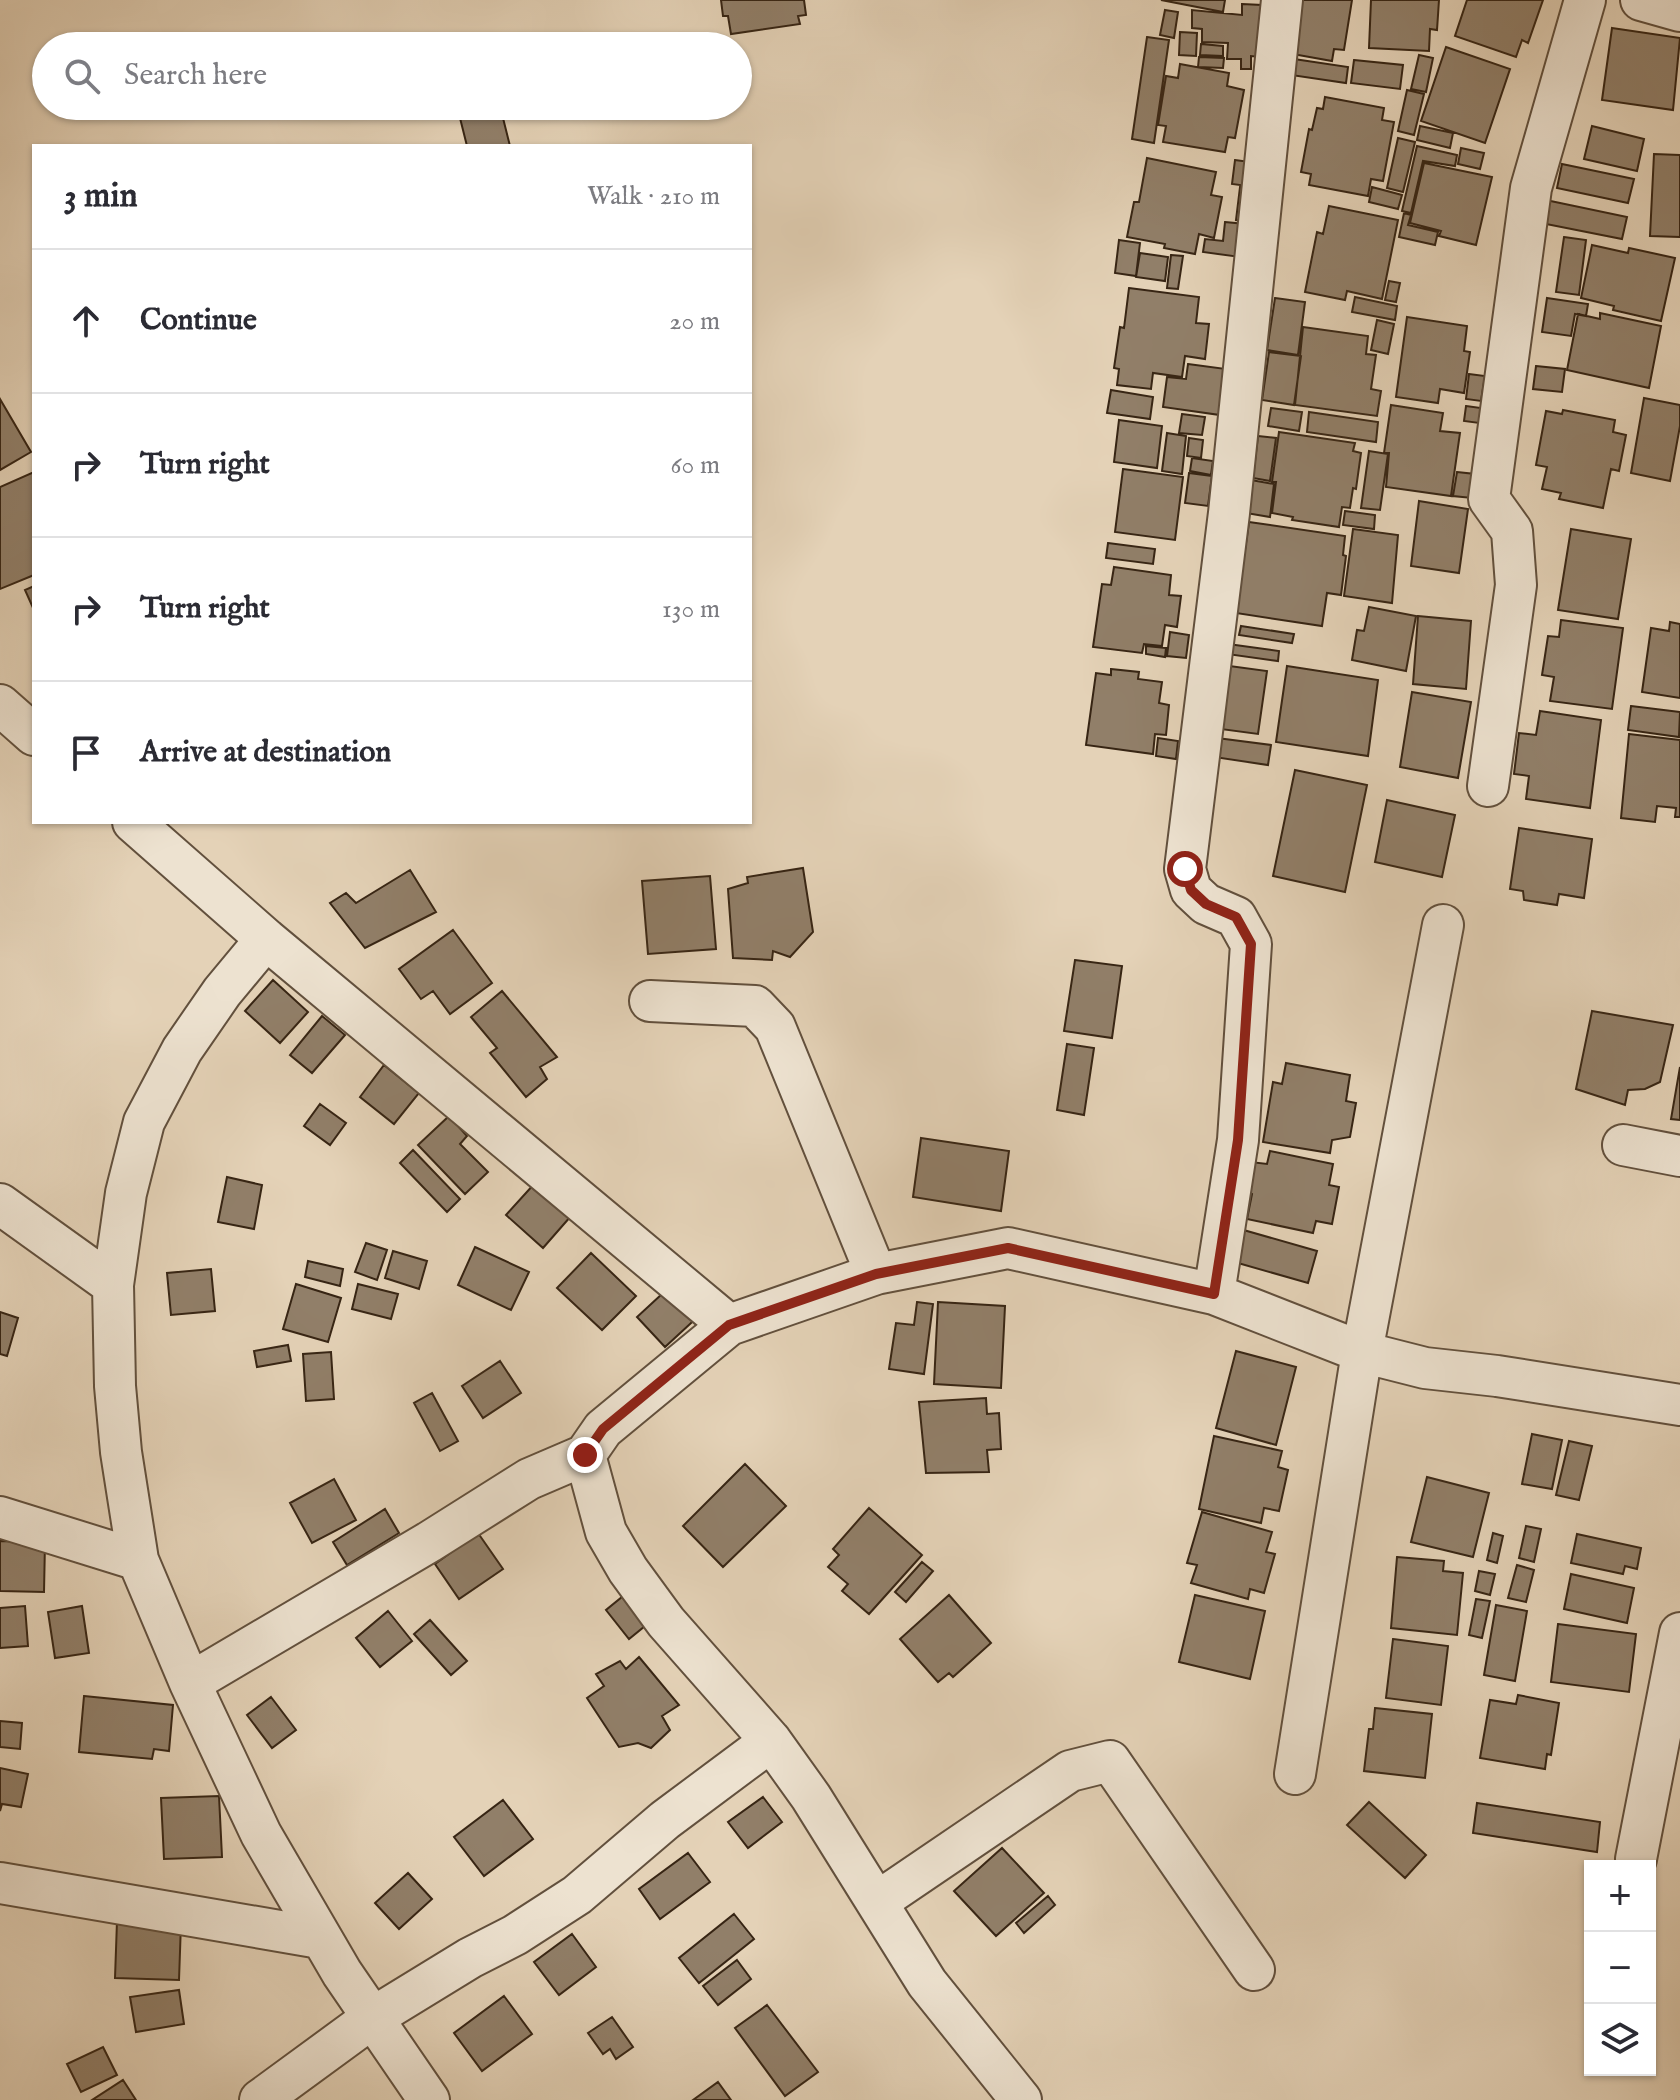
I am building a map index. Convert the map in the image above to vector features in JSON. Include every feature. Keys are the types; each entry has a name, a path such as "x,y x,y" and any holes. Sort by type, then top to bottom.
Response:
{"street":[{"path":"1214,1294 1238,1140 1251,944 1236,917 1206,904 1191,890 1185,869 1229,513 1282,0"},
{"path":"1488,786 1516,585 1512,531 1489,499 1531,188 1585,0"},
{"path":"1641,0 1680,11"},
{"path":"0,705 32,733"},
{"path":"135,824 266,939 729,1325"},
{"path":"1295,1774 1362,1352 1443,925"},
{"path":"266,939 222,992 182,1050 144,1122 126,1193 113,1285 119,1438 138,1560 190,1683 261,1834 320,1938 429,2100"},
{"path":"650,1001 755,1006 775,1027 876,1274"},
{"path":"1623,1145 1680,1156"},
{"path":"0,1204 113,1285"},
{"path":"190,1683 429,1542 529,1479 585,1455 603,1429 729,1325 876,1274 1008,1248 1214,1294 1362,1352 1425,1368 1497,1376 1680,1405"},
{"path":"585,1455 606,1532 628,1570 666,1622 771,1741 811,1797 927,1983 1021,2100"},
{"path":"0,1517 138,1560"},
{"path":"1636,1859 1680,1633"},
{"path":"260,2100 372,2018 470,1958 515,1935 577,1895 665,1820 771,1741"},
{"path":"877,1902 1070,1771 1110,1761 1254,1970"},
{"path":"0,1883 320,1938"}],"building":[{"path":"721,0 804,0 806,15 798,16 800,24 745,32 731,32 728,16 723,16"},
{"path":"1161,0 1225,0 1223,12"},
{"path":"1296,0 1352,0 1344,50 1334,49 1332,61 1287,53"},
{"path":"1371,0 1439,0 1437,30 1430,29 1429,51 1369,48"},
{"path":"1467,0 1543,0 1528,43 1522,40 1516,57 1455,36"},
{"path":"1242,4 1262,5 1260,57 1251,56 1251,69 1241,69 1241,59 1227,59 1228,43 1202,42 1202,29 1192,28 1192,10 1242,15"},
{"path":"1165,10 1178,12 1174,38 1160,35"},
{"path":"1612,28 1680,38 1673,110 1602,100"},
{"path":"1180,32 1197,33 1196,56 1179,55"},
{"path":"1147,37 1169,40 1154,143 1132,139"},
{"path":"1201,44 1223,46 1223,56 1200,55"},
{"path":"1446,47 1510,69 1485,143 1421,121"},
{"path":"1419,55 1433,58 1426,92 1411,89"},
{"path":"1199,57 1224,58 1223,68 1198,67"},
{"path":"1294,59 1348,67 1346,83 1291,75"},
{"path":"1354,60 1403,65 1400,89 1351,83"},
{"path":"1180,64 1229,73 1227,86 1244,90 1235,138 1228,137 1225,152 1163,142 1166,126 1158,125 1166,76 1178,78"},
{"path":"1407,90 1424,94 1414,135 1398,131"},
{"path":"1325,97 1384,108 1382,120 1394,122 1383,181 1371,179 1368,196 1309,185 1311,174 1301,172 1309,129 1312,130 1317,108 1323,109"},
{"path":"460,120 504,120 510,144 466,144"},
{"path":"1420,126 1453,133 1450,148 1417,140"},
{"path":"1592,126 1644,139 1637,171 1584,159"},
{"path":"1398,138 1415,142 1403,192 1387,188"},
{"path":"1417,146 1457,155 1455,166 1423,161 1411,213 1402,211"},
{"path":"1461,148 1484,153 1480,169 1458,164"},
{"path":"1654,154 1680,155 1680,237 1650,236"},
{"path":"1147,158 1216,172 1211,195 1222,197 1214,238 1199,234 1195,254 1164,248 1165,244 1127,237 1134,202 1139,202"},
{"path":"1235,160 1250,162 1247,186 1232,184"},
{"path":"1424,163 1492,177 1476,245 1439,236 1441,231 1410,223"},
{"path":"1562,164 1634,179 1628,203 1557,188"},
{"path":"1240,187 1249,188 1245,221 1236,220"},
{"path":"1372,187 1402,195 1398,209 1369,202"},
{"path":"1541,199 1627,217 1622,239 1536,222"},
{"path":"1329,206 1398,220 1382,299 1347,291 1345,300 1305,292 1317,232 1323,234"},
{"path":"1404,213 1411,215 1408,225 1438,232 1435,245 1399,237"},
{"path":"1225,222 1245,224 1240,257 1203,252 1205,239 1223,241"},
{"path":"1564,237 1586,240 1579,295 1556,292"},
{"path":"1119,240 1140,243 1136,276 1115,273"},
{"path":"1592,245 1628,253 1629,248 1675,258 1661,321 1613,310 1614,306 1581,298"},
{"path":"1140,253 1168,257 1165,281 1136,277"},
{"path":"1171,255 1183,256 1178,289 1167,288"},
{"path":"1389,281 1400,283 1396,302 1385,300"},
{"path":"1129,288 1199,297 1196,323 1209,324 1205,359 1185,356 1182,377 1153,373 1151,389 1117,385 1119,369 1114,368 1120,327 1124,328"},
{"path":"1355,297 1397,306 1395,320 1352,312"},
{"path":"1275,298 1305,302 1298,355 1267,350"},
{"path":"1547,298 1588,304 1586,316 1575,314 1571,336 1542,332"},
{"path":"1600,313 1661,326 1649,388 1567,370 1578,314 1600,319"},
{"path":"1407,317 1467,326 1464,351 1470,352 1464,393 1440,389 1438,403 1396,397"},
{"path":"1377,320 1394,324 1388,354 1371,350"},
{"path":"1303,327 1368,336 1366,354 1376,355 1371,389 1381,391 1377,416 1295,405"},
{"path":"1269,352 1301,356 1294,405 1262,400"},
{"path":"1188,364 1226,369 1220,415 1163,407 1167,377 1186,379"},
{"path":"1536,366 1565,369 1562,392 1533,389"},
{"path":"1469,374 1485,376 1481,401 1466,399"},
{"path":"1111,390 1153,397 1150,419 1107,413"},
{"path":"1644,398 1680,405 1680,426 1670,481 1631,473"},
{"path":"0,399 31,452 0,470"},
{"path":"1391,405 1443,413 1440,431 1460,433 1451,496 1386,487 1389,453 1384,453"},
{"path":"1466,406 1481,408 1479,423 1464,421"},
{"path":"1271,408 1302,412 1299,431 1268,426"},
{"path":"1563,410 1615,420 1613,432 1626,435 1619,471 1611,469 1603,508 1559,499 1561,493 1542,489 1547,467 1536,465 1546,411 1562,414"},
{"path":"1309,412 1378,422 1376,442 1307,432"},
{"path":"1182,414 1205,417 1202,435 1179,433"},
{"path":"1119,420 1162,426 1157,468 1114,462"},
{"path":"1279,432 1355,443 1353,451 1361,453 1356,489 1353,488 1350,508 1342,507 1339,527 1292,520 1293,517 1272,513 1276,482 1272,482"},
{"path":"1167,433 1186,436 1182,474 1162,471"},
{"path":"1258,436 1276,438 1270,481 1253,478"},
{"path":"1189,438 1203,440 1201,458 1187,456"},
{"path":"1369,451 1388,454 1380,510 1361,508"},
{"path":"1192,458 1213,461 1211,475 1190,471"},
{"path":"1123,469 1183,477 1175,540 1115,532"},
{"path":"1457,472 1475,474 1472,498 1453,496"},
{"path":"32,473 32,576 0,589 0,487"},
{"path":"1189,473 1212,476 1208,506 1185,503"},
{"path":"1251,480 1274,484 1270,517 1246,513"},
{"path":"1419,501 1468,509 1459,573 1411,566"},
{"path":"1345,511 1375,515 1374,529 1343,525"},
{"path":"1249,522 1345,536 1341,595 1327,593 1322,626 1236,613"},
{"path":"1353,529 1398,535 1392,603 1344,596"},
{"path":"1571,529 1631,539 1618,619 1558,610"},
{"path":"1108,543 1155,549 1153,564 1106,558"},
{"path":"1114,567 1171,575 1169,595 1181,596 1177,627 1165,625 1162,646 1144,644 1142,653 1093,647 1102,584 1111,585"},
{"path":"32,587 32,606 25,590"},
{"path":"1369,607 1416,616 1406,671 1352,660 1357,630 1364,631"},
{"path":"1418,616 1471,621 1466,689 1413,684"},
{"path":"1561,620 1623,628 1612,709 1550,701 1554,677 1542,675 1548,636 1559,637"},
{"path":"1670,622 1680,624 1680,698 1642,692 1651,628 1669,631"},
{"path":"1241,626 1294,634 1292,643 1239,635"},
{"path":"1170,632 1189,635 1186,658 1167,656"},
{"path":"1228,644 1279,651 1278,661 1227,654"},
{"path":"1146,646 1166,648 1165,657 1146,654"},
{"path":"1222,665 1267,671 1258,734 1213,728"},
{"path":"1287,666 1378,680 1368,756 1276,742"},
{"path":"1111,669 1139,672 1138,679 1162,682 1159,703 1169,705 1166,735 1155,734 1153,754 1086,745 1096,673 1111,675"},
{"path":"1412,692 1471,702 1458,778 1400,767"},
{"path":"1631,706 1680,712 1679,737 1628,730"},
{"path":"1540,711 1601,720 1590,808 1526,799 1529,776 1514,774 1519,733 1536,735"},
{"path":"1629,734 1680,740 1680,817 1675,817 1676,808 1657,806 1655,822 1621,818"},
{"path":"1158,738 1178,741 1176,759 1156,756"},
{"path":"1217,738 1271,745 1268,765 1214,757"},
{"path":"1295,770 1367,785 1345,892 1273,876"},
{"path":"1387,800 1455,815 1442,877 1375,862"},
{"path":"1519,828 1592,839 1584,898 1559,894 1557,905 1524,900 1523,891 1510,889"},
{"path":"803,868 813,932 790,957 773,951 772,960 733,958 728,889 748,883 747,877"},
{"path":"410,870 436,912 365,948 330,903 346,893 356,903"},
{"path":"710,876 716,949 648,954 642,881"},
{"path":"453,930 492,983 450,1014 433,991 421,999 399,969"},
{"path":"1075,960 1122,966 1112,1038 1064,1031"},
{"path":"273,980 308,1012 280,1043 245,1011"},
{"path":"502,991 557,1057 540,1067 547,1079 526,1097 490,1053 497,1048 471,1017"},
{"path":"1592,1011 1673,1025 1660,1082 1645,1089 1628,1090 1625,1105 1576,1089"},
{"path":"322,1016 345,1035 312,1073 290,1055"},
{"path":"1067,1044 1094,1048 1084,1115 1057,1110"},
{"path":"1286,1063 1350,1075 1346,1101 1356,1103 1350,1137 1332,1140 1330,1153 1263,1142 1273,1082 1282,1084"},
{"path":"384,1065 419,1093 394,1124 360,1097"},
{"path":"1680,1067 1680,1120 1671,1119"},
{"path":"320,1104 346,1123 330,1145 304,1126"},
{"path":"449,1116 467,1136 460,1144 488,1172 465,1194 418,1145"},
{"path":"921,1138 1009,1151 1001,1211 913,1197"},
{"path":"413,1150 460,1199 447,1212 400,1163"},
{"path":"1270,1151 1333,1164 1329,1185 1339,1187 1332,1224 1316,1221 1313,1233 1247,1219 1252,1194 1245,1190 1251,1162 1267,1164"},
{"path":"227,1177 262,1185 254,1229 218,1222"},
{"path":"535,1183 571,1216 543,1248 506,1215"},
{"path":"1233,1227 1317,1251 1308,1283 1224,1259"},
{"path":"366,1243 387,1250 377,1280 355,1272"},
{"path":"475,1247 529,1272 511,1310 458,1285"},
{"path":"393,1251 427,1261 419,1289 385,1278"},
{"path":"591,1253 636,1296 602,1330 557,1288"},
{"path":"308,1261 343,1269 340,1286 305,1277"},
{"path":"211,1269 215,1311 171,1315 167,1273"},
{"path":"675,1282 703,1312 665,1347 637,1317"},
{"path":"296,1284 341,1298 328,1342 283,1329"},
{"path":"358,1284 398,1294 391,1319 352,1309"},
{"path":"917,1302 933,1304 924,1374 889,1369 896,1323 914,1325"},
{"path":"938,1302 1005,1306 1001,1388 934,1384"},
{"path":"0,1312 18,1318 7,1356 0,1354"},
{"path":"288,1345 291,1361 257,1367 254,1351"},
{"path":"1236,1351 1296,1367 1276,1445 1216,1428"},
{"path":"331,1352 334,1399 306,1401 303,1354"},
{"path":"500,1361 521,1393 483,1418 462,1386"},
{"path":"432,1393 458,1441 440,1451 414,1403"},
{"path":"986,1398 987,1414 999,1413 1001,1449 987,1450 989,1472 926,1473 919,1402"},
{"path":"1532,1434 1562,1440 1552,1489 1522,1484"},
{"path":"1214,1436 1282,1451 1278,1467 1288,1470 1279,1511 1264,1508 1261,1523 1199,1509"},
{"path":"1569,1441 1592,1446 1579,1500 1556,1495"},
{"path":"745,1464 786,1506 723,1567 683,1526"},
{"path":"1427,1477 1489,1493 1473,1557 1411,1542"},
{"path":"334,1479 356,1520 312,1543 290,1503"},
{"path":"869,1508 922,1555 869,1614 842,1591 848,1584 828,1567 839,1555 833,1549"},
{"path":"385,1509 399,1533 347,1565 333,1542"},
{"path":"1202,1512 1272,1532 1266,1552 1275,1554 1264,1593 1250,1589 1248,1599 1191,1583 1197,1565 1187,1563"},
{"path":"1526,1526 1541,1529 1534,1562 1519,1558"},
{"path":"478,1533 503,1569 459,1599 435,1564"},
{"path":"1493,1533 1503,1536 1497,1563 1487,1560"},
{"path":"1577,1534 1641,1548 1637,1569 1625,1566 1623,1574 1571,1563"},
{"path":"0,1541 45,1542 44,1592 0,1591"},
{"path":"1397,1557 1444,1561 1443,1571 1463,1573 1457,1635 1391,1628"},
{"path":"922,1562 933,1571 906,1602 895,1592"},
{"path":"1517,1565 1534,1570 1526,1602 1508,1598"},
{"path":"1479,1571 1495,1574 1490,1595 1475,1591"},
{"path":"1571,1574 1634,1588 1627,1623 1564,1609"},
{"path":"633,1588 656,1617 629,1639 606,1610"},
{"path":"949,1595 991,1643 953,1677 949,1673 938,1682 900,1639"},
{"path":"1195,1595 1265,1611 1250,1679 1179,1662"},
{"path":"1476,1599 1490,1601 1482,1638 1469,1635"},
{"path":"1496,1605 1527,1611 1515,1681 1484,1675"},
{"path":"25,1606 28,1646 0,1648 0,1608"},
{"path":"82,1606 89,1653 55,1658 48,1612"},
{"path":"388,1611 412,1641 380,1667 356,1638"},
{"path":"430,1620 467,1661 451,1675 414,1634"},
{"path":"1558,1624 1636,1634 1629,1692 1551,1682"},
{"path":"1393,1639 1448,1646 1441,1705 1386,1698"},
{"path":"639,1657 679,1705 662,1716 670,1730 651,1748 638,1743 619,1747 587,1698 604,1686 596,1674 620,1661 626,1669"},
{"path":"1518,1695 1559,1703 1551,1755 1547,1754 1545,1769 1480,1758 1490,1700 1516,1704"},
{"path":"84,1696 173,1705 169,1751 154,1749 152,1759 79,1752"},
{"path":"271,1697 296,1730 272,1748 247,1715"},
{"path":"1375,1708 1432,1714 1425,1778 1364,1771"},
{"path":"0,1721 22,1723 20,1749 0,1747"},
{"path":"0,1768 28,1774 21,1807 2,1804 0,1811"},
{"path":"219,1796 222,1857 164,1859 161,1798"},
{"path":"763,1797 782,1822 748,1848 728,1822"},
{"path":"503,1800 533,1839 484,1876 454,1837"},
{"path":"1369,1802 1426,1855 1405,1878 1347,1825"},
{"path":"1477,1803 1600,1822 1597,1852 1473,1833"},
{"path":"1002,1848 1044,1893 996,1936 954,1891"},
{"path":"688,1853 710,1882 660,1919 639,1889"},
{"path":"408,1873 432,1899 399,1929 375,1903"},
{"path":"1048,1896 1055,1905 1024,1933 1016,1923"},
{"path":"734,1914 754,1939 699,1983 679,1958"},
{"path":"117,1921 181,1923 179,1980 115,1978"},
{"path":"572,1934 596,1967 559,1995 534,1962"},
{"path":"737,1960 751,1979 718,2005 703,1986"},
{"path":"179,1990 184,2024 136,2032 130,1997"},
{"path":"504,1996 532,2034 482,2071 454,2033"},
{"path":"767,2005 818,2072 785,2096 735,2028"},
{"path":"612,2017 633,2047 616,2059 610,2049 603,2054 588,2033"},
{"path":"103,2047 117,2075 81,2092 67,2064"},
{"path":"123,2080 136,2100 92,2100"},
{"path":"718,2082 731,2100 693,2100"}],"route":[{"path":"585,1455 603,1429 662,1377 729,1325 876,1274 1008,1248 1214,1294 1238,1140 1251,944 1236,917 1206,904 1191,890 1185,869"}]}
